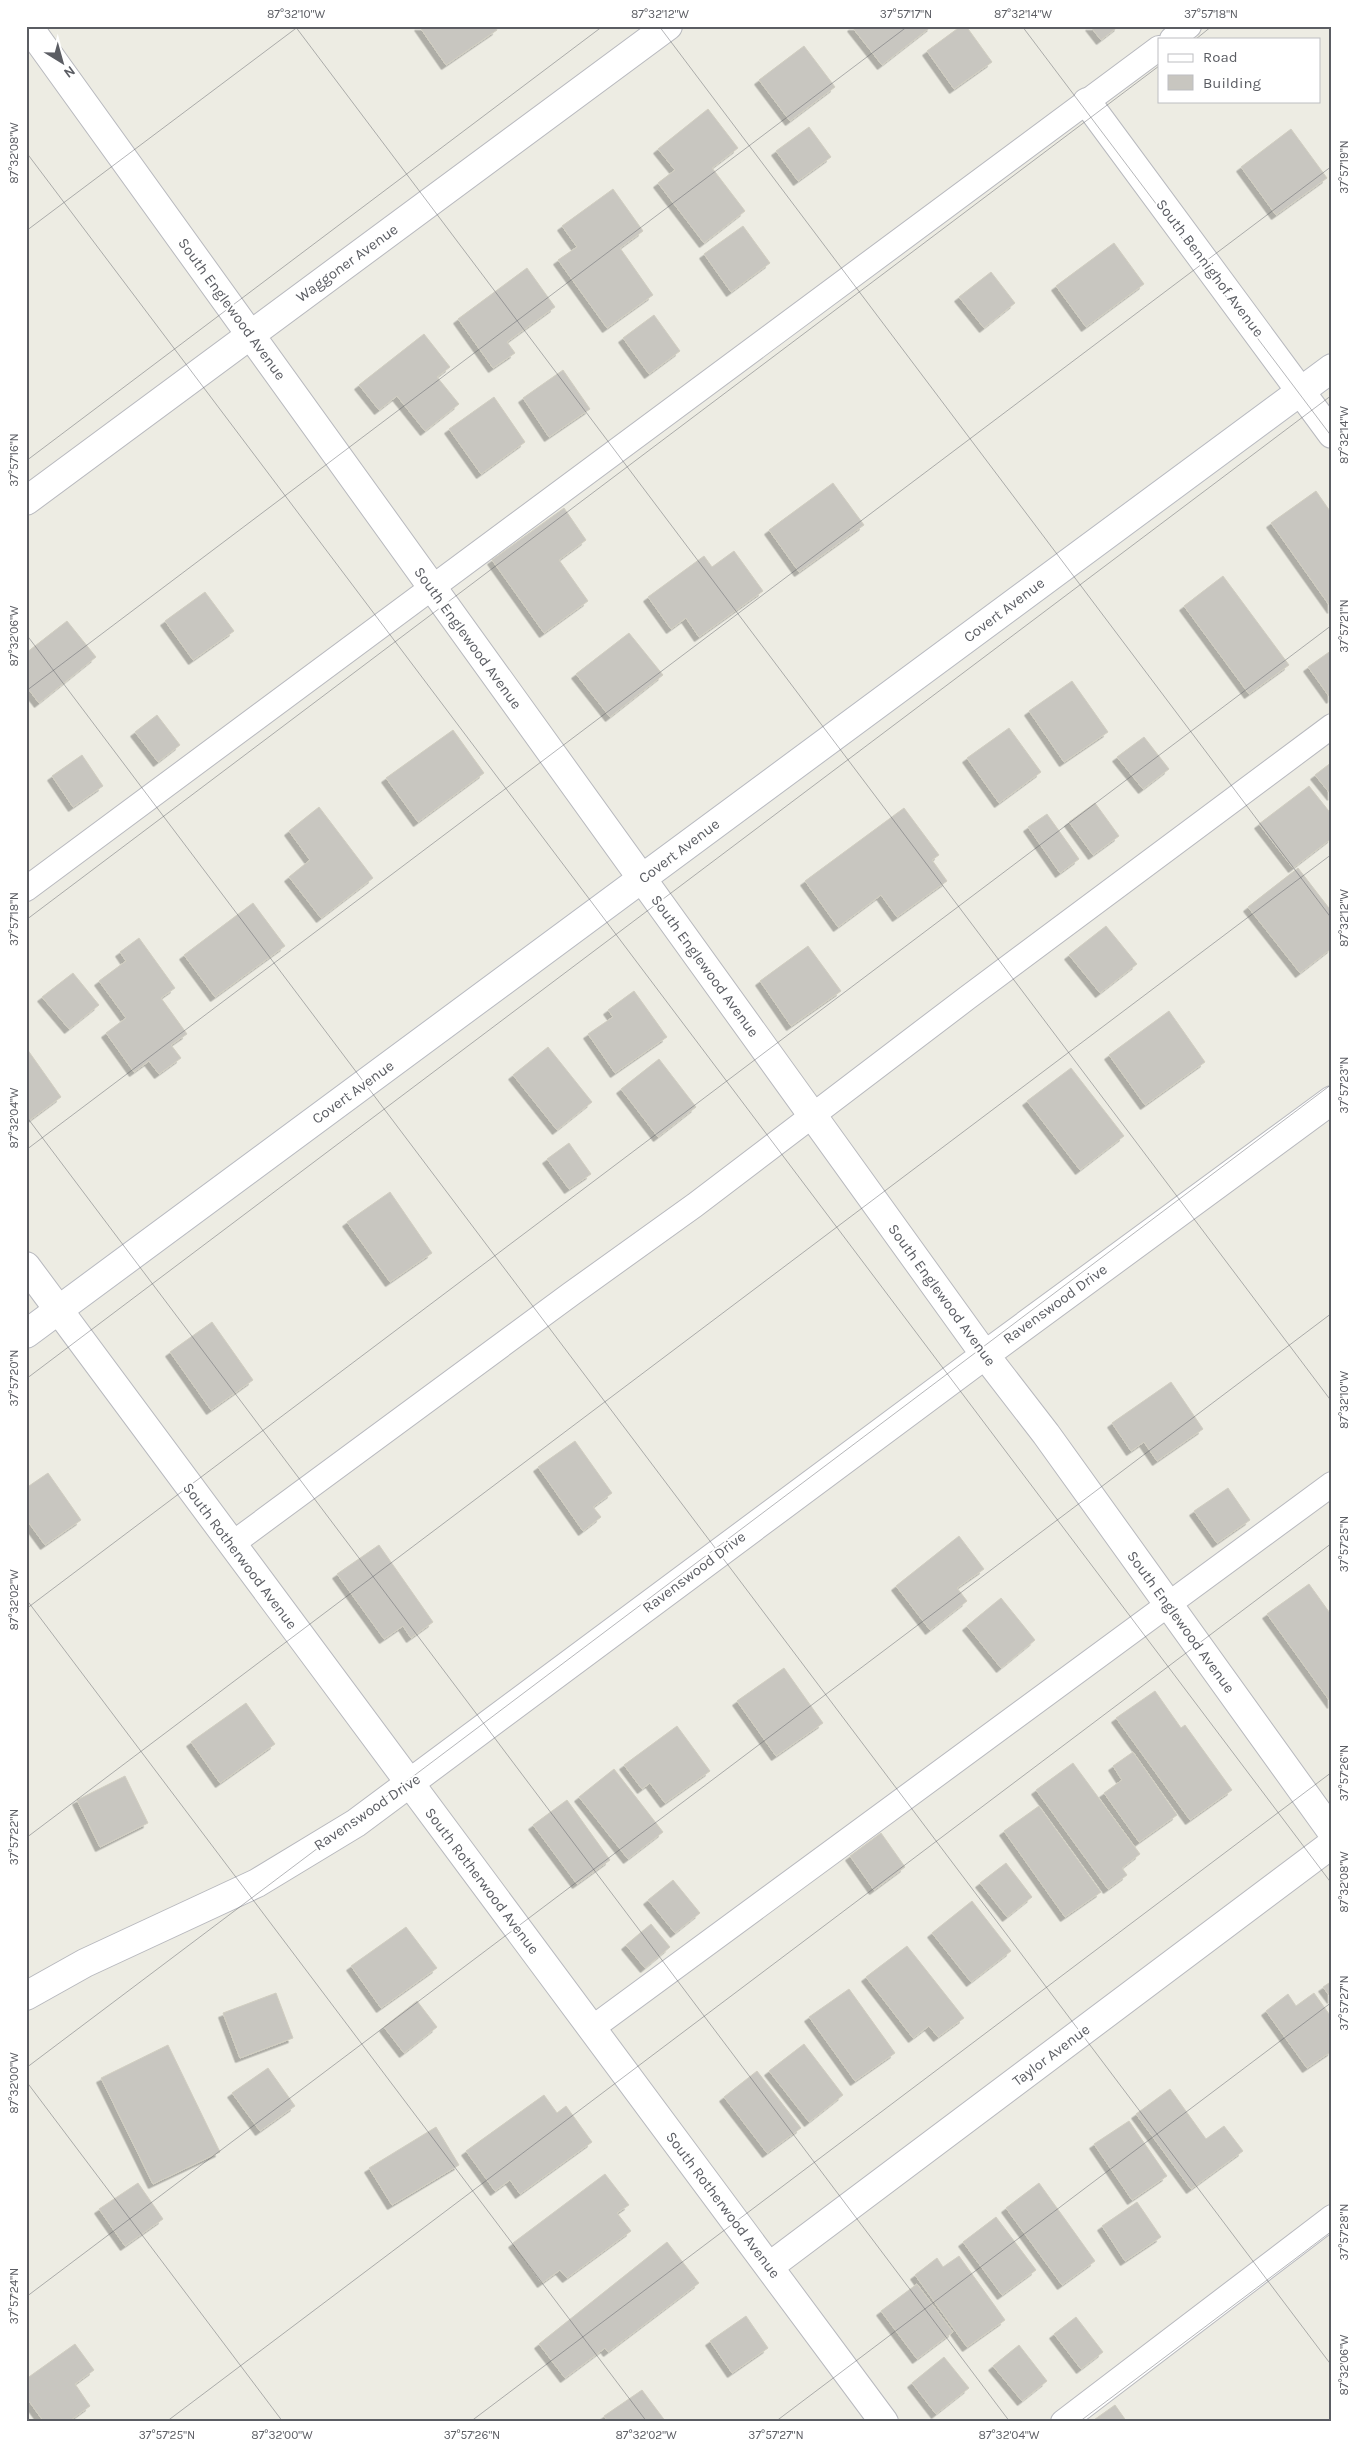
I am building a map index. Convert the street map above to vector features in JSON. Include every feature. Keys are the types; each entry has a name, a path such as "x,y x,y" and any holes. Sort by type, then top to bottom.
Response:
{"street":[{"name":"South Englewood Avenue","path":"28,26 985,1355 1046,1434 1332,1832"},
{"name":"Waggoner Avenue","path":"26,500 668,26"},
{"name":"South Bennighof Avenue","path":"1087,102 1332,434"},
{"name":"Covert Avenue","path":"26,1334 1332,368"},
{"name":"Ravenswood Drive","path":"26,1996 85,1963 257,1882 356,1823 985,1355 1332,1100"},
{"name":"South Rotherwood Avenue","path":"26,1266 57,1311 591,2029 770,2266 884,2422"},
{"name":"Taylor Avenue","path":"770,2266 1332,1844"}],"lane":[{"path":"1173,38 1189,26"},
{"path":"26,889 1158,49"},
{"path":"232,1544 814,1116 974,992 1332,726"},
{"path":"591,2029 1332,1484"},
{"path":"1063,2422 1332,2217"}],"building":[{"path":"419,26 495,26 497,30 446,65"},
{"path":"853,26 932,26 882,65 852,27"},
{"path":"961,26 966,26 992,62 954,89 927,51"},
{"path":"1090,26 1119,26 1101,40"},
{"path":"804,46 835,87 790,121 759,80"},
{"path":"708,109 738,148 712,168 745,211 704,243 658,183 675,170 658,149"},
{"path":"809,127 831,157 798,181 776,151"},
{"path":"1291,129 1327,178 1276,215 1241,167"},
{"path":"613,189 643,231 620,248 653,295 607,328 558,260 577,247 562,226"},
{"path":"743,226 770,263 731,292 704,254"},
{"path":"1114,243 1144,284 1086,327 1056,286"},
{"path":"527,268 555,307 507,342 515,353 493,368 458,319"},
{"path":"991,272 1015,303 984,328 959,297"},
{"path":"654,315 680,351 649,374 623,338"},
{"path":"424,334 450,367 437,377 459,404 425,431 397,396 379,410 359,385"},
{"path":"563,370 590,409 549,437 523,398"},
{"path":"494,397 525,442 481,474 449,429"},
{"path":"833,483 864,525 799,572 769,530"},
{"path":"1316,491 1332,514 1332,609 1271,523"},
{"path":"564,508 586,540 559,560 588,601 544,633 492,560"},
{"path":"734,551 763,591 699,637 686,618 671,629 648,597 704,556 712,567"},
{"path":"1223,576 1289,665 1249,694 1184,606"},
{"path":"205,592 234,631 193,660 165,621"},
{"path":"67,621 96,657 39,703 26,686 26,653"},
{"path":"629,633 663,675 610,717 576,674"},
{"path":"1332,650 1332,698 1331,699 1308,667"},
{"path":"1072,681 1108,732 1064,762 1029,711"},
{"path":"157,715 180,745 158,762 135,732"},
{"path":"1009,728 1041,772 999,803 967,758"},
{"path":"453,730 484,773 418,822 386,778"},
{"path":"1144,737 1169,769 1143,789 1117,757"},
{"path":"82,755 103,786 73,807 52,776"},
{"path":"1332,762 1332,796 1315,775"},
{"path":"1309,786 1332,815 1332,838 1293,868 1259,824"},
{"path":"1095,803 1119,836 1093,855 1069,822"},
{"path":"319,807 373,878 321,918 289,877 310,860 289,831"},
{"path":"904,808 939,855 932,860 947,881 897,917 881,895 838,927 805,881"},
{"path":"1047,814 1079,859 1060,873 1028,827"},
{"path":"1298,868 1332,912 1332,948 1300,973 1248,907"},
{"path":"253,903 285,946 215,997 184,955"},
{"path":"1106,926 1137,964 1100,993 1069,955"},
{"path":"139,938 175,988 161,998 187,1034 171,1045 181,1058 159,1074 149,1061 134,1072 106,1033 126,1018 99,981 126,961 120,952"},
{"path":"808,946 841,991 791,1026 760,981"},
{"path":"73,973 99,1005 69,1029 42,997"},
{"path":"634,991 667,1037 615,1073 588,1034 613,1017 608,1010"},
{"path":"1169,1011 1205,1062 1145,1105 1109,1055"},
{"path":"548,1047 592,1102 557,1130 513,1075"},
{"path":"26,1050 61,1097 26,1123"},
{"path":"659,1059 696,1107 658,1137 621,1089"},
{"path":"1071,1068 1124,1136 1080,1170 1027,1101"},
{"path":"569,1143 591,1174 569,1189 547,1159"},
{"path":"390,1192 432,1253 390,1282 347,1222"},
{"path":"212,1322 253,1380 211,1410 170,1352"},
{"path":"1171,1382 1203,1429 1157,1461 1144,1442 1131,1451 1112,1423"},
{"path":"575,1441 612,1493 593,1507 601,1517 583,1531 538,1467"},
{"path":"48,1473 81,1520 45,1545 26,1519 26,1488"},
{"path":"1228,1488 1250,1520 1217,1543 1194,1511"},
{"path":"959,1536 984,1569 957,1588 967,1601 930,1630 896,1586"},
{"path":"379,1545 433,1622 411,1638 403,1626 384,1639 337,1574"},
{"path":"1309,1584 1332,1616 1332,1704 1267,1614"},
{"path":"1001,1598 1035,1640 1001,1668 967,1626"},
{"path":"784,1668 823,1723 776,1756 737,1701"},
{"path":"1155,1691 1181,1728 1185,1725 1232,1790 1190,1820 1116,1718"},
{"path":"246,1703 275,1744 220,1783 191,1742"},
{"path":"677,1726 710,1771 665,1803 650,1783 642,1789 624,1765"},
{"path":"1133,1752 1177,1815 1139,1842 1104,1793 1122,1780 1113,1766"},
{"path":"1073,1763 1140,1854 1122,1868 1127,1875 1108,1889 1036,1790"},
{"path":"614,1769 663,1832 628,1859 579,1797"},
{"path":"125,1776 148,1823 100,1847 77,1800"},
{"path":"567,1800 610,1860 577,1884 533,1825"},
{"path":"1039,1806 1101,1892 1065,1917 1004,1831"},
{"path":"881,1833 905,1867 874,1890 850,1856"},
{"path":"1006,1863 1032,1897 1007,1917 980,1883"},
{"path":"673,1880 700,1913 675,1933 648,1900"},
{"path":"972,1901 1011,1951 971,1982 932,1933"},
{"path":"651,1924 670,1947 645,1968 626,1945"},
{"path":"406,1927 437,1968 381,2008 351,1966"},
{"path":"907,1946 964,2018 938,2037 929,2026 913,2038 866,1977"},
{"path":"1332,1981 1332,1999 1323,1987"},
{"path":"849,1989 895,2053 855,2081 809,2017"},
{"path":"276,1993 293,2038 240,2058 223,2013"},
{"path":"1314,1993 1332,2018 1332,2051 1307,2068 1266,2011 1288,1994 1296,2006"},
{"path":"417,2001 437,2027 404,2053 384,2027"},
{"path":"804,2044 843,2095 809,2122 769,2071"},
{"path":"168,2045 220,2152 153,2184 101,2078"},
{"path":"268,2068 295,2106 260,2131 232,2093"},
{"path":"757,2071 801,2128 767,2153 724,2097"},
{"path":"1170,2089 1206,2139 1224,2126 1243,2151 1191,2189 1136,2114"},
{"path":"544,2095 557,2113 566,2106 592,2142 520,2194 510,2180 495,2191 466,2151"},
{"path":"1129,2121 1167,2176 1132,2200 1094,2144"},
{"path":"436,2127 459,2165 392,2205 369,2168"},
{"path":"605,2174 629,2205 617,2213 631,2231 567,2278 560,2270 542,2283 513,2243"},
{"path":"138,2183 163,2219 125,2246 99,2209"},
{"path":"1039,2183 1095,2261 1062,2285 1006,2208"},
{"path":"1137,2202 1161,2237 1125,2261 1102,2226"},
{"path":"996,2217 1036,2270 1002,2295 963,2242"},
{"path":"667,2242 699,2283 608,2352 605,2348 565,2378 539,2344"},
{"path":"959,2256 1005,2320 967,2347 915,2275 937,2258 943,2267"},
{"path":"917,2284 953,2332 917,2359 881,2311"},
{"path":"746,2316 768,2348 732,2373 710,2341"},
{"path":"1076,2317 1103,2352 1081,2369 1054,2334"},
{"path":"75,2344 94,2370 75,2384 90,2406 68,2422 44,2422 26,2397 26,2379"},
{"path":"1019,2345 1047,2381 1022,2401 993,2366"},
{"path":"944,2357 969,2388 936,2414 912,2383"},
{"path":"642,2390 666,2422 608,2422 604,2416"},
{"path":"1115,2405 1127,2422 1091,2422"}]}
